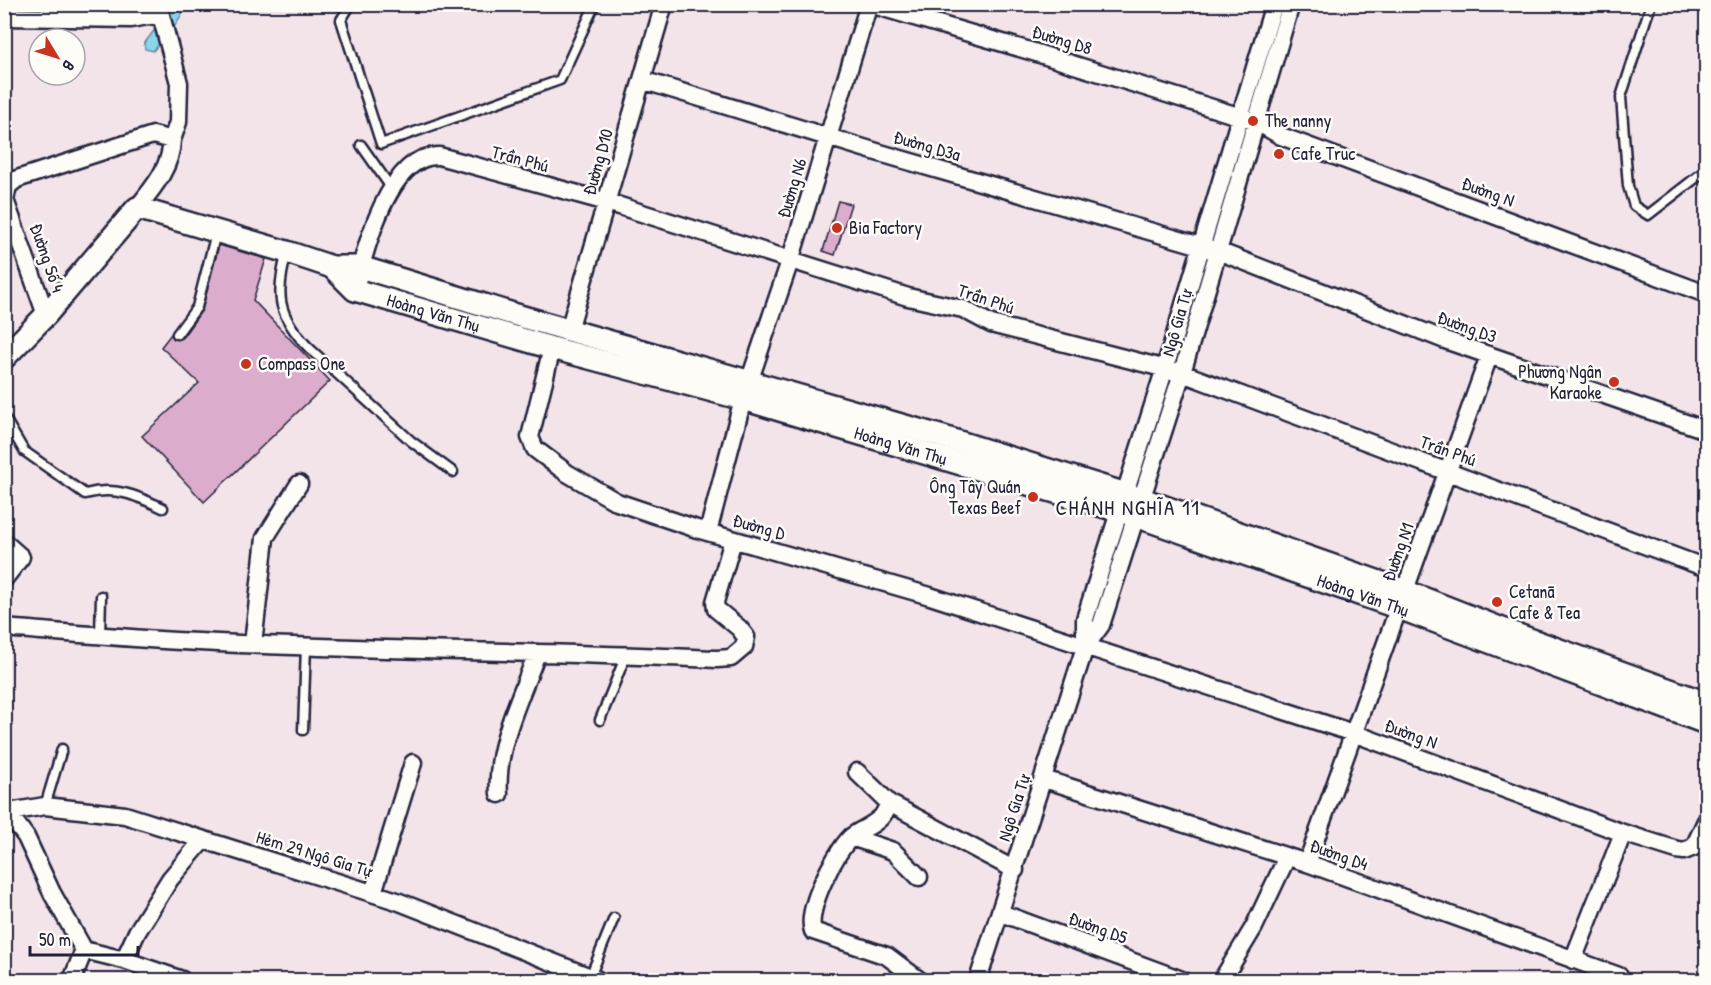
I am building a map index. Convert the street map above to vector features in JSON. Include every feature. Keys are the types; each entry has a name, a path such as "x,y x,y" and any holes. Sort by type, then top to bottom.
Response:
{"street":[{"name":"Đường D10","path":"569,330 664,4"},
{"name":"Đường D8","path":"869,4 1030,51 1257,122"},
{"name":"Đường N6","path":"708,532 746,391 790,261 869,4"},
{"name":"Ngô Gia Tự","path":"978,981 1085,647 1085,619 1182,373 1241,117 1274,4"},
{"name":"Ngô Gia Tự","path":"1130,505 1165,368 1257,122 1292,4"},
{"path":"4,16 131,19 158,9 179,82 178,122 172,140 172,152 159,180 46,315 4,358"},
{"name":"Đường D3a","path":"642,80 1210,248"},
{"name":"Đường N","path":"1257,122 1281,136 1707,294"},
{"path":"6,183 153,135 172,140"},
{"name":"Trần Phú","path":"355,290 373,229 392,189 404,173 420,159 435,156 607,202 908,297 963,309 991,324 1182,373 1707,568"},
{"name":"Đường Số 4","path":"6,183 5,200 46,315"},
{"name":"Hoàng Văn Thụ","path":"137,208 332,267 360,267 520,326 552,348 634,359"},
{"name":"Đường D3","path":"1210,248 1445,340 1707,430"},
{"name":"Hoàng Văn Thụ","path":"332,267 355,290 520,326 569,330 634,359 938,446 1130,505 1402,599 1576,665 1707,703"},
{"name":"Đường D","path":"552,348 530,437 534,449 567,473 616,502 733,540 930,596 1085,647"},
{"name":"Đường N1","path":"1307,863 1489,356"},
{"path":"253,644 265,538 299,484"},
{"path":"4,628 253,644 731,658 744,647 746,637 739,628 716,609 715,602 733,540"},
{"path":"4,542 21,557 4,579"},
{"name":"Đường N","path":"1085,647 1353,733 1623,833 1684,851 1694,847 1706,823"},
{"path":"499,794 498,784 505,741 537,653"},
{"name":"Hoàng Văn Thụ","path":"1576,665 1707,723"},
{"path":"373,893 413,763"},
{"path":"857,772 889,803 1015,870"},
{"name":"Đường D4","path":"1044,779 1307,863 1619,976"},
{"path":"889,803 881,818 851,837 833,861 812,910 810,923 813,931 887,956 919,981"},
{"name":"Hẻm 29 Ngô Gia Tự","path":"7,809 45,806 125,815 397,901 594,979"},
{"path":"7,809 26,837 52,893 84,950 123,960 182,981"},
{"path":"1573,960 1623,833"},
{"path":"851,837 893,851 920,877"},
{"path":"123,960 137,932 170,879 203,840"},
{"path":"1222,981 1254,927 1287,857"},
{"name":"Đường D5","path":"1001,913 1182,981"},
{"path":"72,981 84,950"}],"lane":[{"path":"351,4 341,20 381,144 560,80 595,4"},
{"path":"1651,4 1622,97 1628,186 1634,206 1648,215 1707,170"},
{"path":"361,145 392,189"},
{"path":"177,334 197,307 217,231"},
{"path":"287,252 279,291 285,316 294,332 395,426 453,472"},
{"path":"4,417 24,451 85,494 101,490 134,494 163,508"},
{"path":"100,635 101,596"},
{"path":"303,730 306,646"},
{"path":"600,720 626,655"},
{"path":"45,806 62,749"},
{"path":"594,979 614,918"}],"water":[{"path":"173,5 187,5 173,29 153,51 145,49 144,44"}],"building":[{"name":"Bia Factory","path":"838,201 851,204 835,255 823,251"},
{"name":"Compass One","path":"219,245 266,259 253,300 330,381 204,502 142,436 199,383 161,347 171,334 174,339 182,338 202,310"}],"place":[{"name":"The nanny","path":"1253,121"},
{"name":"Cafe Truc","path":"1279,154"},
{"name":"Bia Factory","path":"837,228"},
{"name":"Compass One","path":"246,364"},
{"name":"Phương Ngân Karaoke","path":"1614,382"},
{"name":"Ông Tây Quán Texas Beef","path":"1033,497"},
{"name":"Cetanā Cafe & Tea","path":"1497,602"}],"district":[{"name":"CHÁNH NGHĨA 11","path":"1128,508"}]}
